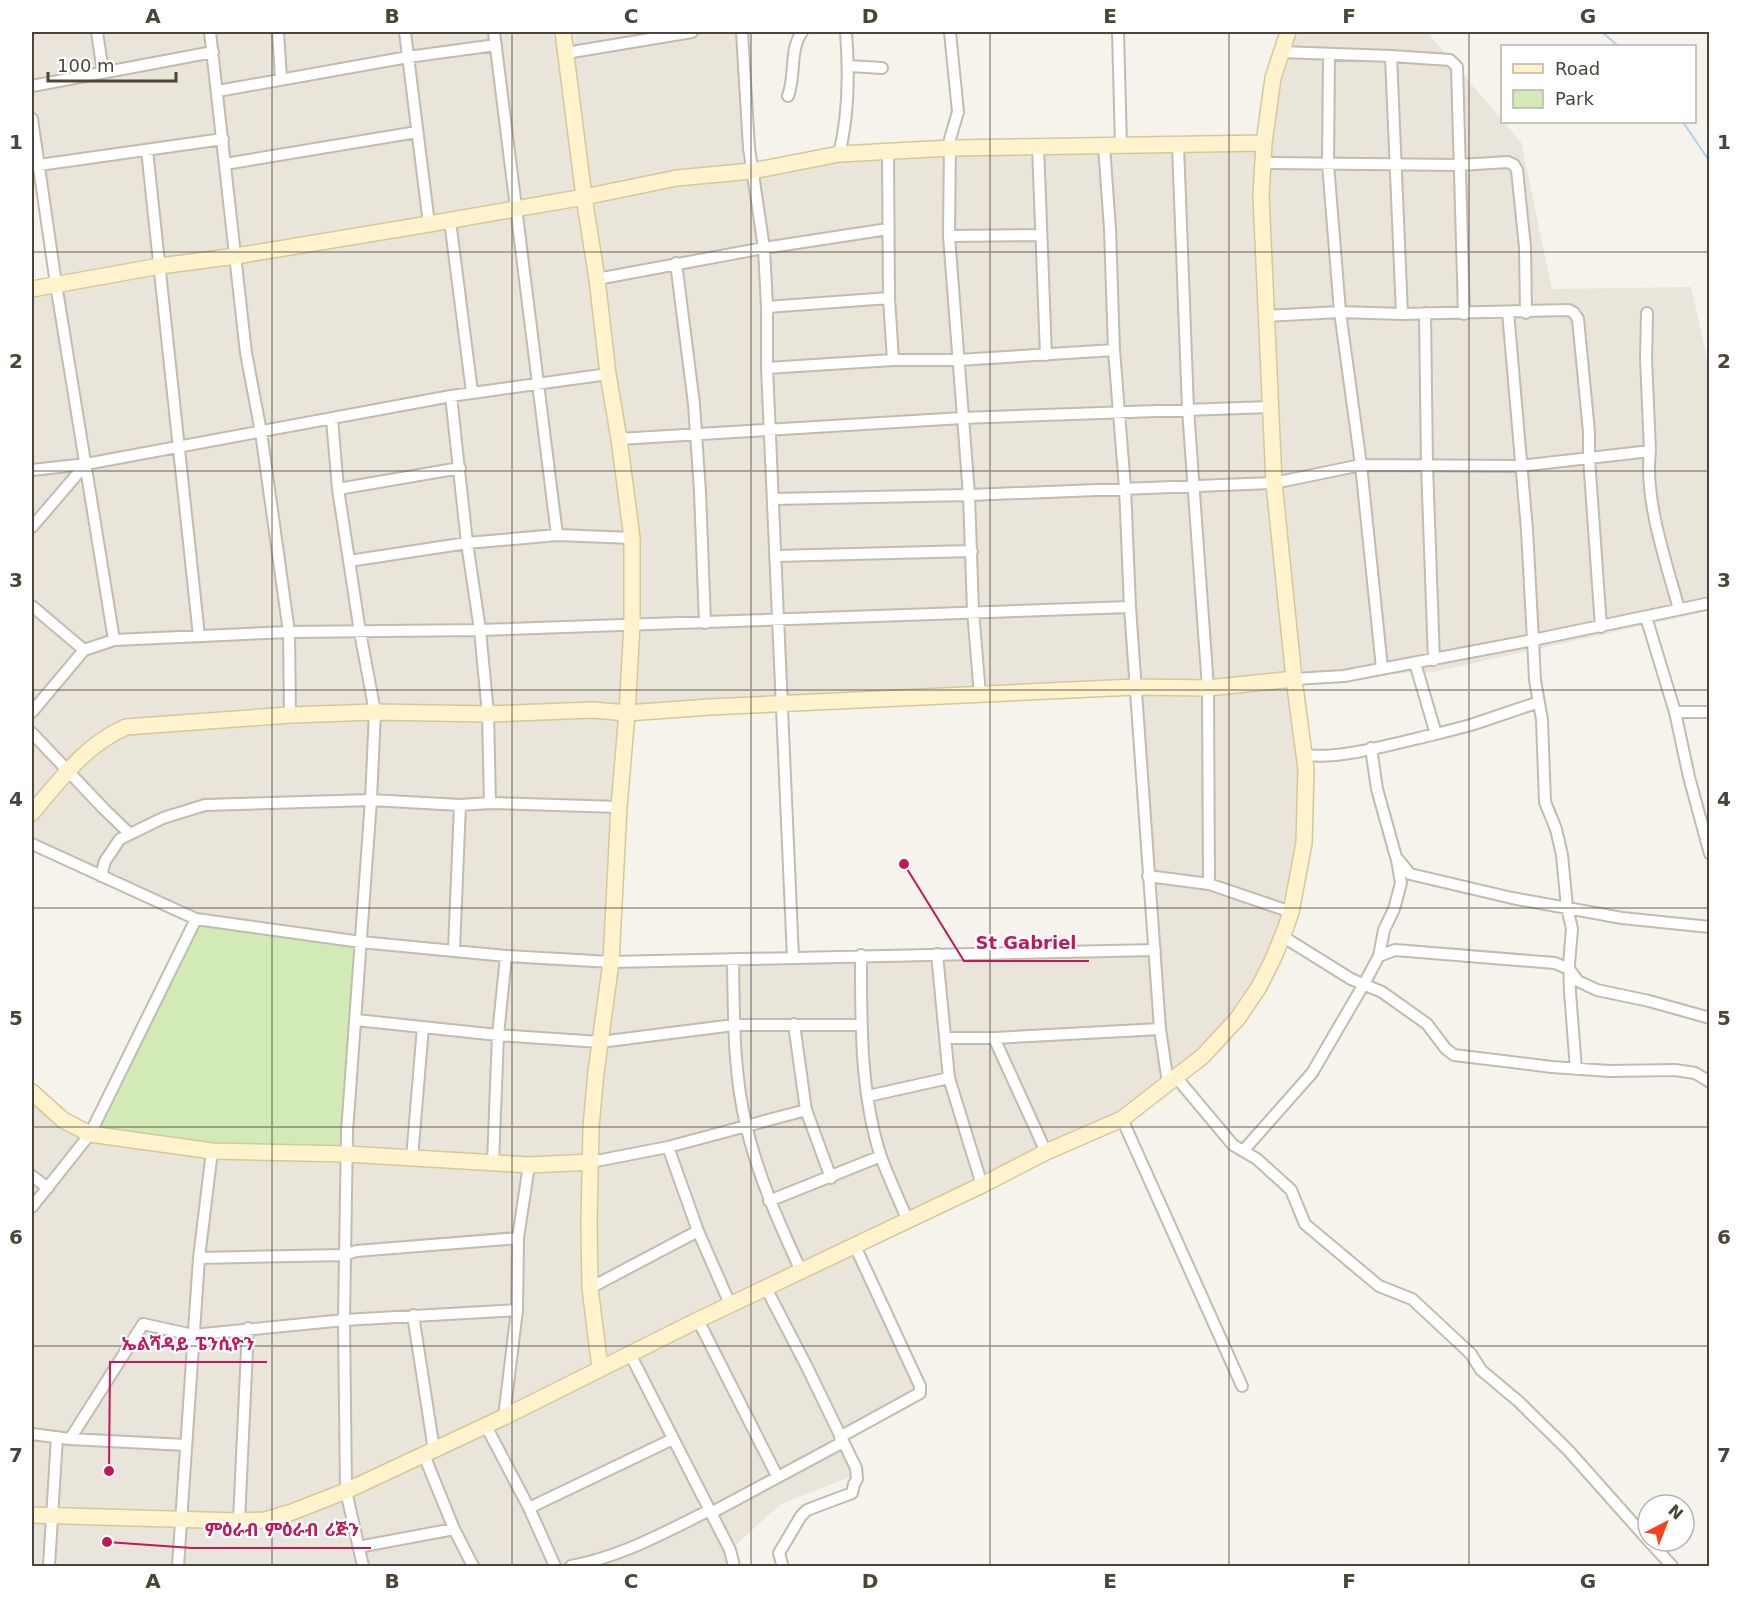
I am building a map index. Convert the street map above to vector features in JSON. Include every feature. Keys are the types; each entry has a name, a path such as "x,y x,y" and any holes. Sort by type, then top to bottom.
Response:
{"street":[{"path":"97,32 103,72"},
{"path":"210,32 246,353 261,432 289,632 290,715"},
{"path":"278,32 281,79"},
{"path":"405,32 429,224"},
{"path":"494,32 557,535"},
{"path":"563,32 632,538 632,624 611,962 591,1127 590,1288 600,1368"},
{"path":"566,53 656,34 692,32"},
{"path":"742,32 752,171 764,248 777,620 793,958"},
{"path":"788,96 792,85 795,44 802,32"},
{"path":"839,154 843,139 849,66 846,32"},
{"path":"950,32 958,112 950,139 949,236 969,495 973,611 980,695"},
{"path":"1118,32 1121,146"},
{"path":"32,1515 239,1521 274,1517 346,1491 486,1426 730,1304 908,1221 1046,1152 1122,1119 1203,1056 1238,1018 1259,987 1282,936 1291,912 1304,843 1306,769 1294,679 1274,483 1261,196 1263,143 1273,78 1288,32"},
{"path":"218,91 408,57 496,45"},
{"path":"32,86 213,52"},
{"path":"1281,52 1450,60 1457,67 1464,314"},
{"path":"1329,54 1328,164 1340,312 1361,465 1382,668"},
{"path":"1391,56 1402,314"},
{"path":"849,66 882,68"},
{"path":"32,119 35,165 114,640"},
{"path":"225,164 417,132"},
{"path":"35,165 223,140"},
{"path":"32,289 160,266 236,256 429,224 677,178 752,171 839,154 950,148 1263,143"},
{"path":"1178,145 1188,409 1208,688 1209,884"},
{"path":"1104,146 1110,230 1114,350 1125,488 1130,607 1148,876 1160,1029 1172,1080 1233,1145 1257,1159 1291,1190 1305,1224 1379,1286 1412,1299 1471,1354 1481,1370 1518,1401 1568,1450 1636,1526"},
{"path":"1038,147 1046,355"},
{"path":"147,150 199,636"},
{"path":"888,152 889,298 892,360"},
{"path":"1263,163 1459,165 1508,162 1514,165 1517,170 1525,247 1526,313"},
{"path":"450,220 472,392"},
{"path":"597,279 676,263 888,229"},
{"path":"949,236 1041,235"},
{"path":"676,263 694,404 705,622"},
{"path":"767,307 889,298"},
{"path":"1265,316 1340,312 1464,314 1569,310 1574,313 1578,319 1589,432 1588,458 1600,627"},
{"path":"1508,312 1527,530 1535,680 1542,720 1545,802 1556,829 1562,855 1567,907 1572,929 1569,969 1576,1069"},
{"path":"1425,313 1427,465 1434,660"},
{"path":"1647,313 1646,359 1654,509 1659,537 1679,609"},
{"path":"767,368 892,360 958,360 1114,350"},
{"path":"32,470 86,464 472,392 608,374"},
{"path":"451,396 467,543 480,630 488,714 490,803"},
{"path":"619,439 962,418 1270,407"},
{"path":"332,419 338,489 375,712 347,1154 344,1320 346,1491 363,1566"},
{"path":"773,498 969,495 1274,483 1361,465 1520,465 1650,451"},
{"path":"32,527 86,464"},
{"path":"338,489 460,468"},
{"path":"349,561 467,543 557,535 632,538"},
{"path":"775,556 972,551"},
{"path":"32,813 67,771 109,734 126,727 290,715 375,712 488,714 593,710 627,713 1135,687 1208,688 1344,676 1600,627 1710,603"},
{"path":"32,606 84,650"},
{"path":"32,712 84,650 114,640 289,632 480,630 1130,607"},
{"path":"1646,617 1676,712 1689,777 1710,854"},
{"path":"1415,663 1436,734"},
{"path":"1304,754 1316,757 1436,734 1539,702"},
{"path":"1676,712 1710,712"},
{"path":"32,733 130,834"},
{"path":"1243,1151 1312,1073 1379,956 1384,930 1394,909 1401,883 1377,789 1371,748"},
{"path":"101,876 105,861 120,839 163,818 205,805 371,801 460,805 490,803 619,807"},
{"path":"454,951 460,805"},
{"path":"32,844 196,919 361,942 506,956 611,962 1155,950"},
{"path":"1396,857 1410,874 1512,898 1622,918 1710,927"},
{"path":"1148,876 1209,884 1291,912"},
{"path":"32,1207 90,1134 196,919"},
{"path":"1282,936 1351,979 1382,992 1427,1024 1446,1049 1454,1055 1576,1069 1675,1070 1695,1073 1710,1082"},
{"path":"1379,956 1395,950 1556,963 1569,969 1578,981 1597,990 1649,1001 1710,1018"},
{"path":"937,954 949,1078 982,1185"},
{"path":"861,955 861,1025 868,1096 881,1156 908,1221"},
{"path":"493,1163 498,1035 506,956"},
{"path":"734,960 736,1063 746,1125 769,1201 801,1271"},
{"path":"356,1020 498,1035 600,1042 734,1025 861,1025"},
{"path":"794,1024 806,1110 831,1178"},
{"path":"412,1158 423,1027"},
{"path":"945,1038 994,1038 1160,1029"},
{"path":"994,1038 1046,1152"},
{"path":"868,1096 949,1078"},
{"path":"32,1092 63,1120 90,1134 212,1151 347,1154 529,1166 591,1162 668,1147 806,1110"},
{"path":"1122,1119 1242,1386"},
{"path":"668,1147 698,1231 730,1304"},
{"path":"178,1566 199,1258 212,1151"},
{"path":"769,1201 881,1156"},
{"path":"504,1417 516,1310 518,1238 529,1166"},
{"path":"32,1176 48,1188"},
{"path":"590,1288 698,1231"},
{"path":"199,1258 345,1255 357,1251 518,1238"},
{"path":"571,1566 592,1562 635,1548 711,1511 777,1476 920,1393 920,1386 855,1246"},
{"path":"766,1288 807,1367 857,1474 852,1493 807,1510 801,1516 779,1553 782,1564"},
{"path":"70,1439 143,1324 193,1335 344,1320 516,1310"},
{"path":"413,1315 429,1453 454,1529 473,1566"},
{"path":"698,1320 777,1476"},
{"path":"239,1521 248,1328"},
{"path":"630,1354 711,1511 730,1550 734,1566"},
{"path":"486,1426 530,1508 555,1566"},
{"path":"32,1434 70,1439 186,1445"},
{"path":"49,1566 57,1437"},
{"path":"530,1508 673,1439"},
{"path":"358,1546 454,1529"},
{"path":"1660,1553 1672,1566"}],"shaded area":[{"path":"32,32 742,32 753,164 838,157 1259,146 1289,32 1427,32 1501,119 1501,123 1505,123 1521,142 1552,289 1691,287 1709,367 1709,611 1434,672 1297,678 1305,772 1292,912 1238,1018 1121,1118 852,1248 917,1394 842,1437 857,1474 781,1504 730,1550 733,1566 32,1566 32,1092 90,1132 195,920 32,846 32,289 56,285 32,128","holes":["1136,689 1159,955 615,963 624,709"]}],"green space":[{"path":"195,920 361,943 348,1155 207,1151 90,1132"}],"waterway":[{"path":"1602,32 1617,45"},
{"path":"1684,123 1710,162"}],"place":[{"name":"St Gabriel","path":"904,864"},
{"name":"ኤልሻዳይ ፔንሲዮን","path":"109,1471"},
{"name":"ምዕራብ ምዕራብ ሪጅን","path":"107,1542"}]}
